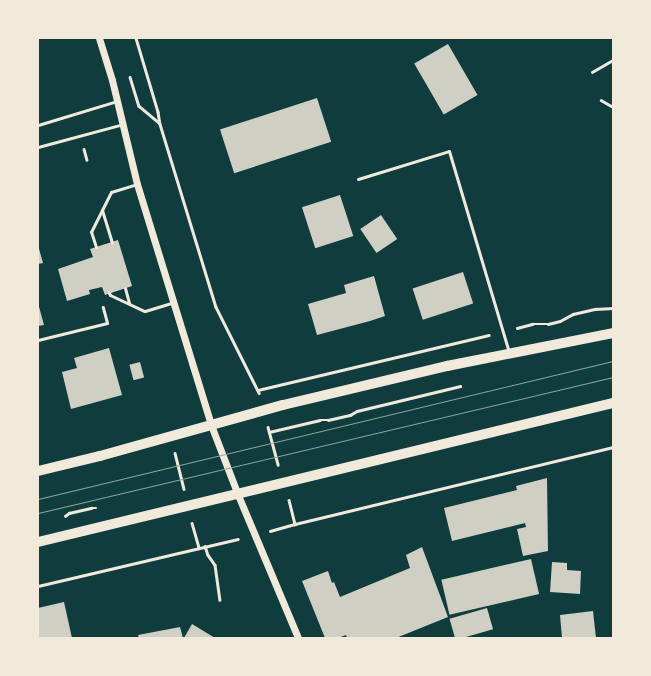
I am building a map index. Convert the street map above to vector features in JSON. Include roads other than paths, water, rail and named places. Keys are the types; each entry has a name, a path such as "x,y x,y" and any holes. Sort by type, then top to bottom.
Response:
{"main road":[{"path":"38,471 283,405 447,366 613,333"},
{"path":"38,542 238,495 613,403"}],"street":[{"path":"99,38 117,101 137,184 211,425 238,495 298,638"}],"lane":[{"path":"38,125 117,101"},
{"path":"38,147 122,124"},
{"path":"358,179 449,151 510,353"},
{"path":"96,247 91,232 111,192 137,184"},
{"path":"102,210 112,242"},
{"path":"125,288 130,303"},
{"path":"110,294 145,310 174,302"}],"tram line":[{"path":"38,499 613,361"},
{"path":"38,513 613,377"}]}
